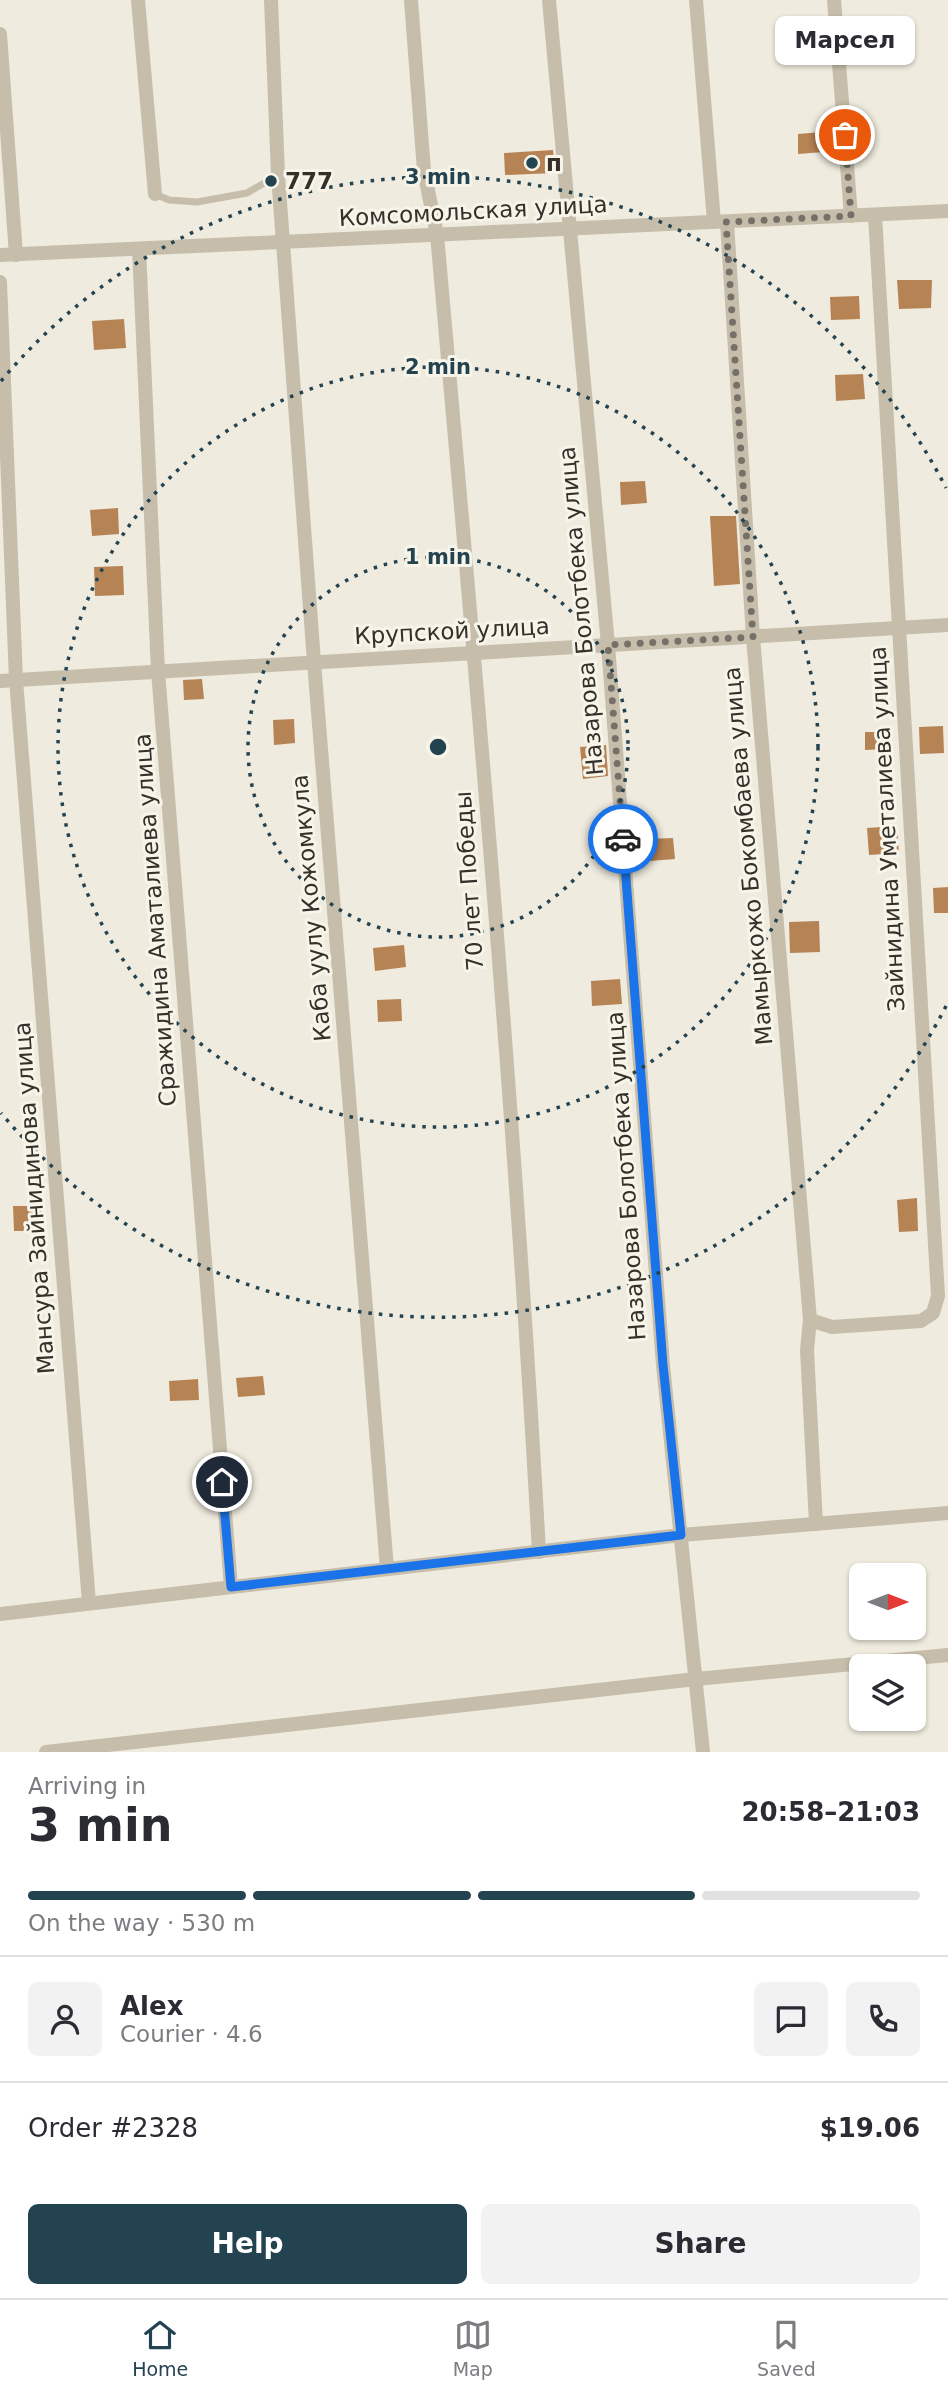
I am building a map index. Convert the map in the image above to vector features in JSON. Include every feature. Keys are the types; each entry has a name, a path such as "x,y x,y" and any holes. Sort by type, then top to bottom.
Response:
{"street":[{"path":"138,0 155,194"},
{"name":"Каба уулу Кожомкула","path":"271,0 278,175 314,662 387,1569"},
{"name":"70 лет Победы","path":"411,0 424,171 437,235 474,653 529,1365 539,1552"},
{"name":"Назарова Болотбека улица","path":"549,0 608,645 663,1365 704,1752"},
{"name":"Мамыркожо Бокомбаева улица","path":"696,0 720,222 810,1320 807,1350 816,1524"},
{"path":"834,0 851,216"},
{"path":"0,34 16,255"},
{"name":"Комсомольская улица","path":"0,255 948,211"},
{"name":"Зайнидина Уметалиева улица","path":"810,1320 832,1327 921,1321 933,1313 938,1296 875,215"},
{"name":"Сражидина Аматалиева улица","path":"139,249 158,671 231,1587"},
{"name":"Мансура Зайнидинова улица","path":"0,282 16,680 89,1604"},
{"name":"Крупской улица","path":"0,681 948,625"},
{"path":"0,1614 681,1535 948,1513"},
{"path":"46,1752 696,1679 948,1655"}],"lane":[{"path":"155,194 169,200 197,202 247,193 278,175"}],"building":[{"path":"834,131 836,151 798,154 798,134"},
{"name":"п","path":"553,150 555,173 505,175 504,153"},
{"path":"897,280 932,280 931,308 899,309"},
{"path":"859,296 860,319 831,320 830,297"},
{"path":"124,319 126,348 94,350 92,321"},
{"path":"863,374 865,399 836,401 835,375"},
{"path":"645,481 647,503 621,505 620,482"},
{"path":"118,508 119,534 92,536 90,510"},
{"path":"710,516 736,516 740,584 714,586"},
{"path":"123,566 124,595 95,596 94,567"},
{"path":"202,679 204,699 184,700 183,680"},
{"path":"294,719 295,743 274,745 273,720"},
{"path":"943,726 944,753 920,754 919,727"},
{"path":"865,732 887,732 887,749 865,750"},
{"path":"606,745 608,776 583,779 580,747"},
{"path":"897,826 899,853 869,855 867,828"},
{"path":"673,838 675,859 650,861 649,839"},
{"path":"948,887 948,913 934,913 933,888"},
{"path":"819,921 820,952 790,953 789,922"},
{"path":"404,945 406,967 375,971 373,948"},
{"path":"620,979 622,1004 592,1006 591,981"},
{"path":"401,999 402,1021 378,1022 377,1000"},
{"path":"917,1198 918,1231 899,1232 897,1200"},
{"path":"13,1206 41,1206 42,1231 14,1231"},
{"path":"263,1376 265,1395 238,1397 236,1378"},
{"path":"198,1379 199,1400 170,1401 169,1381"}],"way so far":[{"path":"623,839 608,645 753,637 726,222 851,216 845,135"}],"place":[{"name":"Марсел","path":"845,135"},
{"name":"п","path":"532,163"},
{"name":"777","path":"271,181"}],"route":[{"path":"222,1482 231,1587 681,1535 663,1365 623,839"}]}
